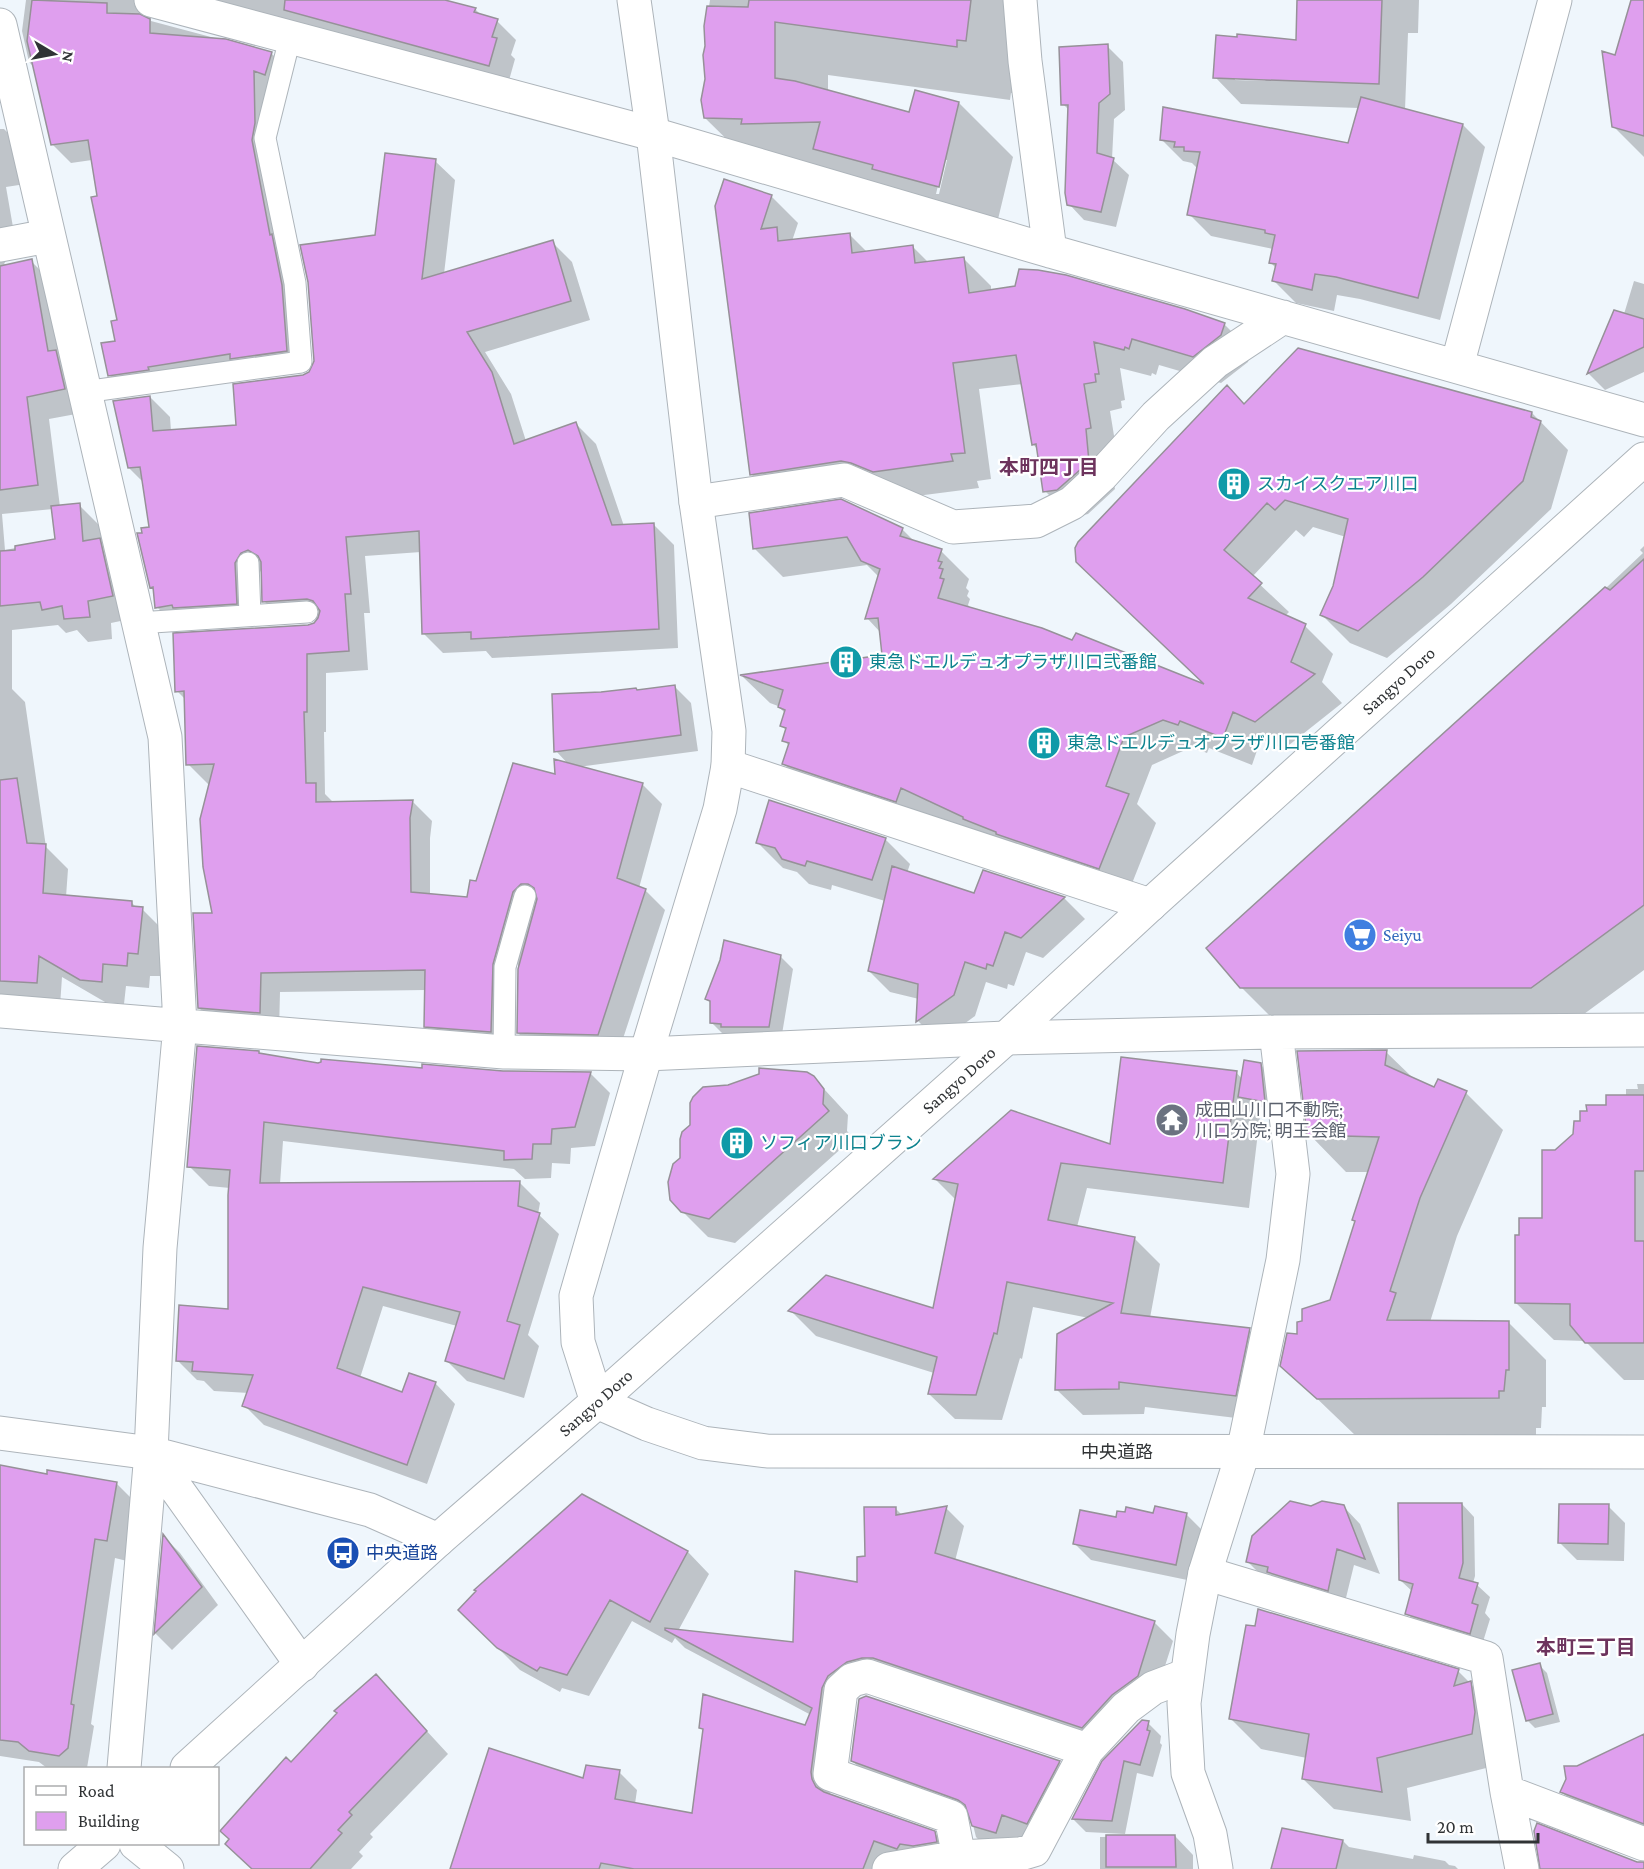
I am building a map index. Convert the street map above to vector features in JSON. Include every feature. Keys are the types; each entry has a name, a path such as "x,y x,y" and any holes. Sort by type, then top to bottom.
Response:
{"street":[{"path":"151,0 653,134 1050,251 1644,420"},
{"path":"597,1402 578,1342 576,1296 720,809 728,766 729,731 696,502 653,134 634,0"},
{"path":"1020,0 1025,61 1050,251"},
{"path":"1456,366 1556,0"},
{"path":"0,25 165,737 180,1025 160,1248 151,1453 124,1767"},
{"path":"0,245 48,236"},
{"path":"696,502 844,480 953,527 1036,521 1072,503 1101,476 1156,416 1215,362 1283,317"},
{"name":"Sangyo Doro","path":"188,1767 438,1540 597,1402 1006,1038 1644,459"},
{"path":"728,766 1150,905"},
{"path":"0,1011 504,1053 646,1054 1006,1038 1276,1032 1644,1030"},
{"path":"1216,1869 1210,1834 1188,1773 1184,1703 1193,1634 1205,1573 1243,1452 1283,1260 1293,1174 1276,1032"},
{"name":"中央道路","path":"597,1402 647,1424 703,1443 767,1451 1644,1452"},
{"path":"0,1433 151,1453 370,1510 438,1540"},
{"path":"151,1453 302,1665"},
{"path":"1205,1573 1486,1658 1507,1792 1522,1869"},
{"path":"889,1869 959,1857 1020,1854 1034,1850 1087,1750 1126,1708 1153,1688 1187,1675"},
{"path":"959,1857 951,1817 830,1774 841,1690 852,1680 867,1676 1087,1750"},
{"path":"1507,1792 1644,1844"},
{"path":"75,1869 103,1845"},
{"path":"137,1845 167,1869"}],"lane":[{"path":"84,392 301,362 295,283 265,138 290,38"},
{"path":"248,563 250,615"},
{"path":"138,623 307,612"},
{"path":"504,1053 505,967 525,896"}],"building":[{"path":"32,0 107,3 107,13 140,14 150,19 150,33 226,39 272,52 265,75 254,71 255,123 252,140 282,285 287,351 230,359 230,354 108,376 101,343 115,341 111,321 117,320 91,197 97,196 88,140 51,145 27,41"},
{"path":"285,0 445,0 476,8 474,12 498,19 492,37 497,38 489,66 284,10"},
{"path":"749,0 971,0 966,41 957,40 957,47 775,22 775,78 795,81 909,112 915,90 959,102 939,187 872,169 873,165 813,149 820,122 741,124 742,119 704,118 701,100 705,79 703,55 707,6 748,7"},
{"path":"1297,0 1382,0 1379,84 1213,78 1216,35 1237,37 1237,34 1296,40"},
{"path":"1631,0 1644,0 1644,136 1612,127 1602,51 1615,55"},
{"path":"1108,44 1110,94 1099,103 1097,153 1114,158 1101,212 1067,205 1065,193 1068,105 1061,105 1059,47"},
{"path":"1361,97 1463,124 1418,298 1336,277 1315,274 1312,290 1272,281 1276,264 1269,263 1275,235 1265,233 1265,230 1187,215 1200,152 1184,151 1184,147 1174,147 1175,142 1160,140 1163,107 1348,143"},
{"path":"385,153 436,159 422,279 553,240 571,301 467,332 492,372 514,444 576,422 612,525 654,523 659,629 471,639 471,632 422,634 419,531 346,537 351,594 345,594 349,651 307,654 307,712 304,712 306,783 316,783 316,802 413,800 410,818 411,892 467,897 470,880 476,881 513,763 555,774 554,759 643,783 617,878 646,889 598,1035 517,1033 518,969 537,899 534,888 528,884 521,884 513,892 493,964 491,1032 424,1027 425,970 261,973 260,1013 198,1008 193,913 212,913 203,867 200,819 214,764 186,765 184,691 175,692 173,633 308,625 314,623 320,611 313,601 307,599 262,602 261,562 258,556 248,550 241,553 235,563 237,604 173,608 172,605 155,608 153,587 150,588 137,533 142,533 141,528 149,527 140,467 128,468 113,401 150,396 153,431 236,425 233,384 303,375 309,372 314,361 308,282 300,245 375,235"},
{"path":"724,179 772,195 761,229 777,227 778,241 850,233 852,253 913,245 915,263 964,257 969,293 1015,286 1019,269 1038,270 1066,275 1185,309 1225,323 1221,335 1193,357 1132,339 1129,349 1125,347 1124,350 1094,342 1099,374 1095,374 1096,382 1084,384 1091,428 1086,429 1089,462 1057,490 1043,492 1036,444 1032,445 1016,355 953,363 965,453 951,454 953,461 873,472 841,461 750,475 715,206"},
{"path":"32,259 48,351 56,350 65,389 27,397 38,485 0,490 0,266"},
{"path":"1614,310 1644,319 1644,347 1587,374"},
{"path":"1298,348 1532,412 1531,417 1541,421 1523,481 1423,577 1358,631 1320,615 1333,586 1348,519 1285,500 1275,510 1267,503 1224,550 1262,583 1248,598 1306,624 1291,662 1315,674 1255,722 1233,712 1223,738 1180,721 1178,725 1163,720 1124,737 1106,786 1129,794 1099,869 996,834 996,832 963,819 901,788 896,802 782,764 789,743 782,741 786,728 780,726 785,710 778,707 783,690 740,675 882,655 878,618 865,619 880,569 861,561 847,537 753,549 749,513 841,499 903,528 900,536 942,549 938,561 942,562 939,568 943,569 940,578 944,579 938,598 1042,628 1072,640 1076,633 1204,684 1076,562 1075,548 1078,542 1227,385 1244,404"},
{"path":"80,503 83,541 100,538 113,596 88,601 90,617 64,619 62,606 42,610 40,602 0,606 0,551 15,550 15,546 55,539 51,506"},
{"path":"1644,559 1644,905 1531,988 1240,988 1206,948 1605,587 1610,590"},
{"path":"675,685 681,735 554,752 552,694 636,688 637,690"},
{"path":"17,778 27,843 46,844 43,893 132,901 132,906 143,907 138,954 128,953 127,966 103,964 102,982 80,980 39,956 37,983 0,981 0,780"},
{"path":"769,800 886,838 872,880 807,861 805,866 782,859 775,848 756,843"},
{"path":"892,866 974,893 983,870 1065,897 1021,938 1005,932 993,966 987,964 986,969 965,962 954,995 916,1022 918,984 868,971"},
{"path":"724,940 781,955 769,1027 721,1027 721,1024 710,1023 710,1001 705,999 720,960"},
{"path":"197,1046 259,1051 259,1053 318,1063 321,1059 422,1068 422,1064 503,1071 591,1072 575,1127 552,1129 551,1144 533,1144 532,1159 504,1160 504,1151 264,1122 260,1183 520,1181 518,1206 540,1213 507,1321 520,1325 504,1379 445,1361 460,1312 363,1287 337,1368 402,1392 409,1373 436,1382 407,1465 242,1406 253,1375 192,1371 193,1362 176,1361 179,1305 228,1309 230,1170 187,1167"},
{"path":"1387,1050 1385,1065 1434,1087 1438,1079 1467,1091 1420,1198 1390,1291 1396,1293 1387,1320 1509,1321 1509,1370 1506,1370 1504,1391 1499,1391 1499,1398 1317,1399 1280,1366 1287,1333 1297,1334 1297,1322 1302,1321 1302,1309 1330,1300 1355,1221 1352,1220 1379,1137 1307,1135 1297,1051"},
{"path":"1121,1057 1237,1071 1223,1183 1061,1163 1048,1220 1135,1237 1121,1313 1250,1328 1236,1396 1119,1382 1119,1389 1055,1390 1057,1334 1113,1303 1007,1282 997,1334 994,1333 976,1395 928,1394 937,1357 788,1311 826,1275 933,1308 958,1184 933,1179 1011,1110 1110,1144"},
{"path":"1244,1060 1261,1063 1265,1102 1238,1097"},
{"name":"ソフィア川口ブラン","path":"759,1068 807,1072 814,1076 824,1089 823,1104 829,1111 709,1219 681,1212 670,1200 668,1182 673,1164 680,1158 682,1132 690,1125 690,1103 693,1097 703,1087 728,1085 759,1074"},
{"path":"1606,1095 1644,1095 1644,1171 1635,1171 1635,1241 1644,1241 1644,1343 1585,1343 1570,1325 1570,1304 1515,1303 1515,1235 1519,1235 1519,1218 1542,1218 1542,1150 1555,1150 1573,1134 1574,1121 1580,1121 1580,1111 1587,1111 1586,1105 1606,1105"},
{"path":"0,1465 47,1474 47,1470 117,1482 107,1541 95,1539 71,1704 74,1705 68,1748 59,1756 29,1751 18,1742 0,1740"},
{"path":"582,1494 688,1551 650,1622 610,1600 567,1675 540,1667 537,1671 497,1648 458,1610 476,1591 474,1590"},
{"path":"1290,1501 1311,1506 1322,1501 1344,1505 1365,1559 1337,1549 1328,1591 1267,1572 1268,1567 1246,1562 1252,1536"},
{"path":"1398,1503 1462,1503 1463,1563 1459,1578 1478,1583 1472,1603 1478,1605 1470,1634 1405,1614 1413,1584 1399,1580"},
{"path":"1559,1504 1609,1504 1608,1544 1558,1543"},
{"path":"947,1506 935,1553 1155,1621 1138,1676 1112,1695 1082,1728 873,1658 847,1662 828,1676 822,1688 811,1772 816,1787 824,1792 935,1831 937,1842 913,1846 900,1844 897,1849 874,1841 863,1869 634,1869 601,1863 599,1869 450,1869 489,1748 583,1778 586,1765 620,1770 615,1799 692,1813 703,1729 699,1728 703,1694 805,1725 812,1708 665,1628 793,1642 795,1571 857,1582 857,1557 865,1556 864,1507 896,1507 896,1515"},
{"path":"1155,1506 1187,1513 1176,1565 1073,1544 1080,1510 1116,1517 1117,1511 1125,1512 1126,1507 1153,1513"},
{"path":"163,1534 202,1587 154,1634"},
{"path":"1258,1609 1459,1669 1454,1686 1471,1681 1475,1712 1472,1734 1377,1758 1382,1792 1302,1779 1309,1734 1229,1719 1246,1625 1255,1626"},
{"path":"1540,1663 1553,1714 1526,1721 1512,1670"},
{"path":"376,1674 427,1731 349,1812 352,1815 338,1830 342,1833 310,1869 252,1869 225,1844 229,1839 220,1831 286,1757 291,1762 337,1713 334,1711"},
{"path":"866,1696 1060,1761 1027,1824 1002,1815 996,1833 972,1826 965,1805 958,1800 851,1761 859,1699"},
{"path":"1142,1720 1149,1721 1147,1730 1150,1731 1140,1765 1124,1761 1112,1821 1072,1819 1102,1761"},
{"path":"1644,1734 1644,1824 1560,1792 1566,1779 1564,1766 1577,1766"},
{"path":"1537,1823 1637,1862 1644,1862 1644,1869 1540,1869 1534,1831"},
{"path":"1282,1828 1343,1840 1336,1869 1271,1869"},
{"path":"1106,1835 1175,1835 1176,1867 1106,1867"}],"place":[{"name":"スカイスクエア川口","path":"1234,484"},
{"name":"東急ドエルデュオプラザ川口弐番館","path":"846,662"},
{"name":"東急ドエルデュオプラザ川口壱番館","path":"1044,743"},
{"name":"Seiyu","path":"1360,935"},
{"name":"成田山川口不動院; 川口分院; 明王会館","path":"1172,1120"},
{"name":"ソフィア川口ブラン","path":"737,1143"},
{"name":"中央道路","path":"343,1553"}],"district":[{"name":"本町四丁目","path":"1049,467"},
{"name":"本町三丁目","path":"1586,1647"}]}
